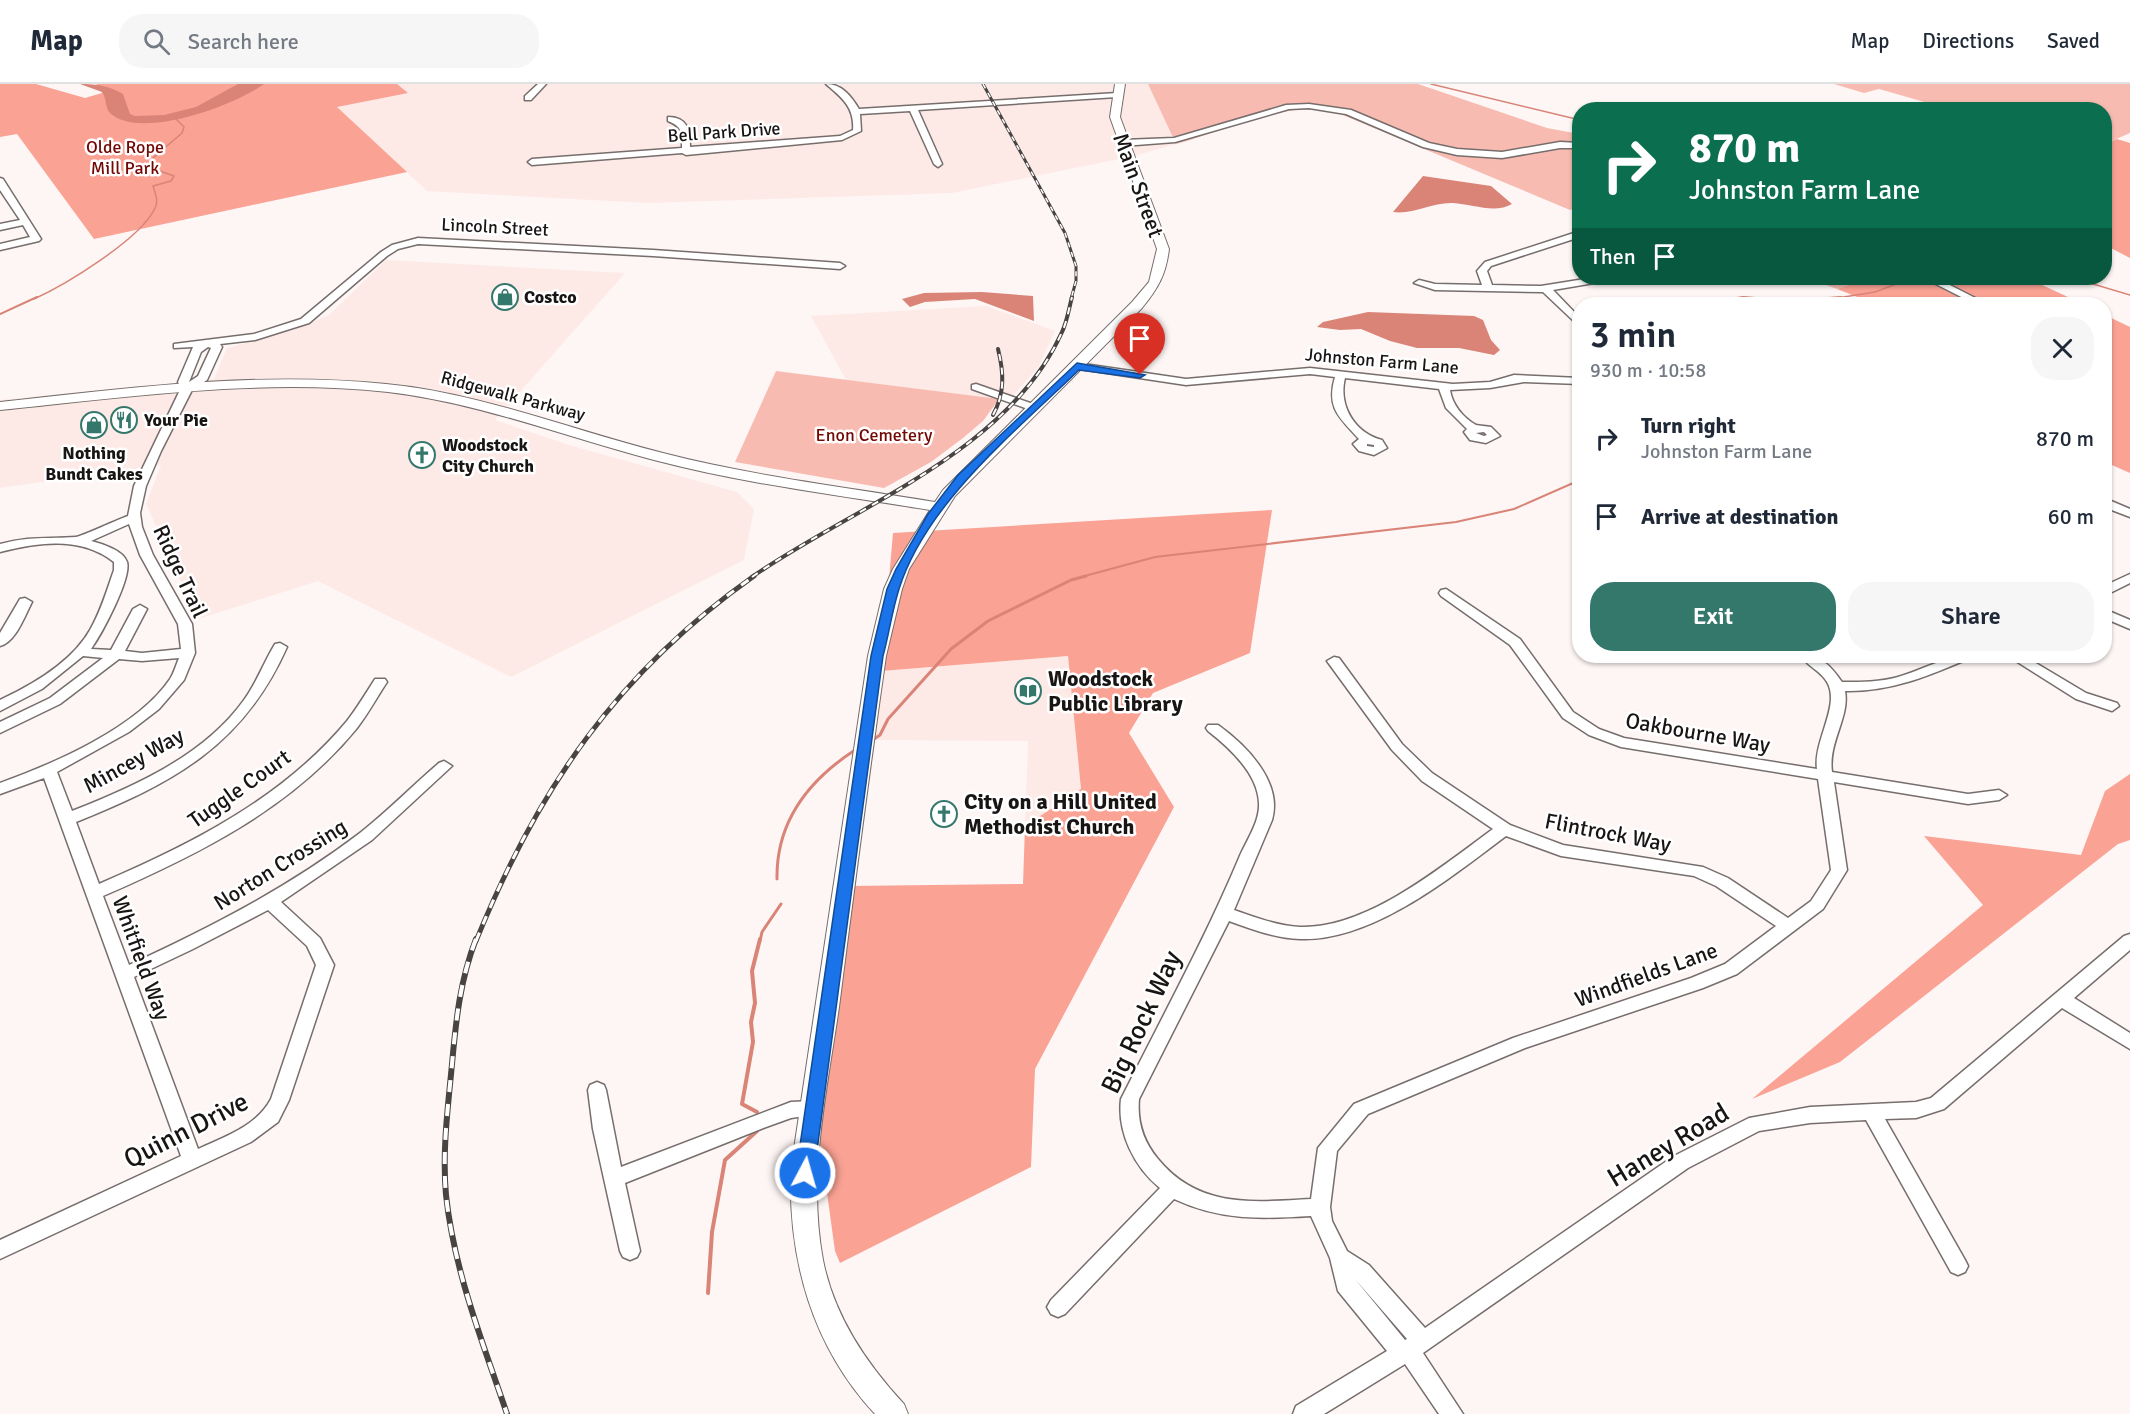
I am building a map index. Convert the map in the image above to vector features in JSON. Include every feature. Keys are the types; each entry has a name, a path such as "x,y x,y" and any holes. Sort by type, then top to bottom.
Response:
{"main road":[{"name":"Main Street","path":"894,1414 867,1382 839,1341 816,1287 809,1260 803,1213 812,1109 877,656 893,589 935,512 962,477 1081,362 1137,305 1155,283 1160,271 1161,242 1115,117 1118,90"},
{"path":"203,378 228,385"},
{"name":"Ridgewalk Parkway","path":"0,412 228,385 350,385 444,397 507,411 685,463 935,512"},
{"name":"Ridgewalk Parkway","path":"0,406 186,391 318,390 383,394 498,416 676,470 935,512"}],"street":[{"path":"528,98 542,84"},
{"path":"830,84 848,98 856,112 1118,90"},
{"path":"1123,143 1175,140 1289,107 1309,106 1348,112 1426,145 1457,152 1502,155 1560,145 1572,146"},
{"path":"913,109 938,165"},
{"name":"Bell Park Drive","path":"532,162 687,152 842,138 857,131 856,112"},
{"path":"671,119 681,123 686,131 687,152"},
{"path":"0,181 4,198 26,222 36,239 0,247"},
{"path":"0,227 26,222"},
{"path":"1488,288 1482,271 1488,264 1572,237"},
{"name":"Lincoln Street","path":"178,346 255,337 305,321 384,254 395,247 418,241 653,253 840,266"},
{"path":"1419,283 1436,286 1546,289 1572,284"},
{"path":"1943,285 1968,297"},
{"path":"1546,289 1572,316"},
{"path":"186,391 203,378 217,347 207,343"},
{"name":"Ridge Trail","path":"0,789 49,771 107,740 141,717 169,689 187,653 189,644 185,625 135,521 138,491 186,391 183,382 196,350 207,343"},
{"name":"Johnston Farm Lane","path":"1081,362 1186,382 1301,371 1444,386 1478,385 1522,379 1572,381"},
{"path":"1341,374 1334,394 1336,404 1366,440"},
{"path":"1444,386 1444,393 1452,410 1475,429"},
{"path":"975,387 1032,407"},
{"path":"2112,505 2130,513"},
{"path":"83,544 135,521"},
{"path":"0,548 35,540 55,539 102,547 114,554 120,561 121,570 93,638 81,652 46,679 0,706"},
{"path":"2112,588 2130,578"},
{"name":"Oakbourne Way","path":"1446,593 1515,642 1568,715 1594,732 1621,742 1968,799 1999,795"},
{"path":"0,642 15,623 25,602"},
{"path":"0,728 55,701 116,655 140,609"},
{"path":"2112,617 2130,625"},
{"name":"Mincey Way","path":"67,819 148,783 210,741 254,696 280,647"},
{"path":"81,652 155,657 187,653"},
{"name":"Flintrock Way","path":"1334,661 1397,747 1427,777 1504,829 1561,850 1697,871 1722,882 1788,926"},
{"path":"1817,663 1827,671 1838,686 1862,688 1895,684 1946,663"},
{"path":"2027,663 2081,696 2112,706"},
{"name":"Tuggle Court","path":"94,893 200,844 268,800 305,771 339,738 380,682"},
{"name":"Windfields Lane","path":"1320,1207 1328,1148 1361,1109 1518,1044 1697,983 1731,969 1817,905 1839,870 1823,775 1824,748 1840,700 1838,686"},
{"name":"Big Rock Way","path":"1213,728 1233,742 1257,779 1267,801 1263,820 1225,913 1130,1099 1128,1116 1134,1140 1149,1163 1171,1189 1205,1204 1242,1211 1320,1207"},
{"name":"Norton Crossing","path":"124,974 176,951 270,902 367,835 444,766"},
{"name":"Whitfield Way","path":"49,771 192,1160"},
{"path":"1225,913 1267,929 1303,933 1336,928 1371,915 1431,882 1504,829"},
{"name":"Quinn Drive","path":"0,1250 252,1131 271,1117 280,1100 325,965 320,950 270,902"},
{"name":"Haney Road","path":"1305,1414 1412,1349 1682,1162 1756,1124 1810,1115 1916,1110 1938,1104 2063,1000 2130,940"},
{"path":"2063,1000 2130,1042"},
{"path":"597,1090 630,1251"},
{"path":"614,1179 759,1121 791,1110 812,1109"},
{"path":"1872,1113 1958,1266"},
{"path":"1058,1307 1171,1189"},
{"path":"1320,1207 1322,1222 1340,1257 1362,1272 1452,1414"}],"shaded area":[{"path":"80,84 103,86 123,94 130,114 135,116 164,115 196,107 238,84 264,84 210,110 164,122 143,123 124,121 110,113 102,92"},
{"path":"397,84 1148,84 1176,144 1134,156 952,193 647,203 427,191 337,107"},
{"path":"1423,176 1491,186 1512,204 1491,208 1445,203 1408,212 1393,212"},
{"path":"386,260 625,273 495,420 569,445 737,492 754,509 744,560 511,677 318,581 198,619 146,504 161,465 0,488 0,400 214,379 227,348 293,330 329,315"},
{"path":"982,292 1033,296 1034,321 975,299 925,302 910,307 902,299 924,293"},
{"path":"986,306 1055,331 1039,366 1007,403 999,399 846,380 811,316"},
{"path":"1368,312 1474,316 1483,320 1491,340 1500,350 1494,355 1459,348 1417,348 1390,341 1361,329 1340,330 1317,327 1323,322"},
{"path":"1068,656 1081,789 1025,826 1028,741 875,740 881,671"}],"green space":[{"name":"Olde Rope Mill Park","path":"0,84 36,84 85,98 102,93 103,89 96,84 397,84 408,93 337,107 407,172 94,239 17,134 0,137"},
{"path":"1148,84 1418,84 1547,128 1572,133 1572,209 1338,113 1297,110 1277,113 1176,144"},
{"path":"1834,84 2130,84 2130,133 2112,141 2112,102 1924,102 1879,89 1864,93"},
{"path":"2117,139 2130,143 2130,258 2112,249 2112,141"},
{"path":"1826,285 1849,285 1837,289"},
{"path":"1849,285 2042,285 2068,297 1857,297 1837,289"},
{"path":"2112,318 2130,327 2130,473 2112,465"},
{"name":"Enon Cemetery","path":"776,371 999,399 983,421 963,438 931,462 884,488 735,462"},
{"path":"1272,510 1250,653 1153,693 1129,733 1174,807 1035,1069 1031,1167 840,1263 835,1251 816,1113 848,886 1023,884 1025,826 1081,789 1068,656 881,671 893,533"},
{"path":"2130,774 2130,840 2118,844 1840,1062 1752,1099 1983,905 1924,836 2081,855 2105,791"}],"waterway":[{"path":"1431,84 1572,118"},
{"path":"34,299 101,260 119,247 147,220 157,203 153,186 171,181 174,176 157,170 153,158 182,133 184,127 176,119"},
{"path":"1844,297 1875,292 1894,285"},
{"path":"2096,285 2130,295"},
{"path":"0,314 37,297"},
{"path":"1081,577 1155,557 1456,522 1514,509 1572,484"},
{"path":"874,739 880,735 888,719 951,649 988,621 1071,580 1086,576"},
{"path":"777,879 782,839 798,804 823,775 855,750"},
{"path":"760,941 762,932 781,904"},
{"path":"757,1112 742,1104 753,1042 751,1022 755,1003 752,971 760,939"},
{"path":"708,1293 712,1232 725,1160 757,1131"}],"railway":[{"path":"983,84 1065,233 1076,266 1076,281 1071,299"},
{"path":"752,577 925,473 967,444 1005,411 1037,374 1062,332 1072,297"},
{"path":"993,415 1000,399 1002,383 998,349"},
{"path":"476,941 526,833 555,784 587,737 623,693 662,652 706,613 754,576"},
{"path":"476,939 462,985 455,1032 446,1129 446,1195 462,1279 507,1414"}],"place":[{"name":"Costco","path":"505,297"},
{"name":"Your Pie","path":"124,420"},
{"name":"Nothing Bundt Cakes","path":"94,425"},
{"name":"Woodstock City Church","path":"422,455"},
{"name":"Woodstock Public Library","path":"1028,691"},
{"name":"City on a Hill United Methodist Church","path":"944,814"}],"route":[{"path":"805,1173 812,1109 877,656 893,589 911,550 932,516 962,477 1077,366 1140,375"}]}
